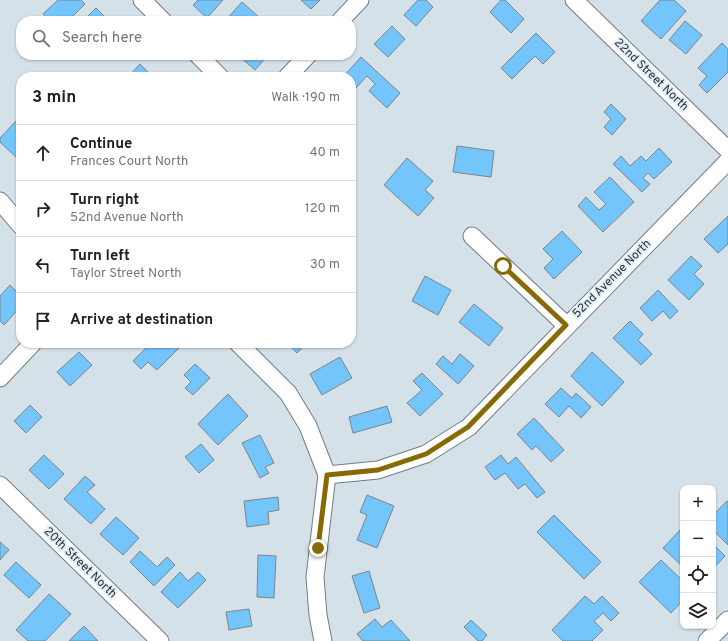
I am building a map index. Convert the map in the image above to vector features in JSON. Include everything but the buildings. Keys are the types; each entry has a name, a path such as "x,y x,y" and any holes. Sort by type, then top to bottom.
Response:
{"street":[{"path":"142,0 158,16"},
{"path":"345,16 360,0"},
{"name":"22nd Street North","path":"574,0 728,150"},
{"path":"203,60 215,72"},
{"path":"293,72 303,60"},
{"name":"52nd Avenue North","path":"327,475 378,470 426,454 468,427 566,325 728,161"},
{"path":"0,201 16,220"},
{"path":"472,236 566,325"},
{"path":"0,378 28,348"},
{"path":"243,348 288,394 308,426 327,475 315,577 318,615 323,641"},
{"name":"20th Street North","path":"0,486 160,641"},
{"path":"707,641 728,620"}],"route":[{"path":"318,548 327,475 378,470 426,454 468,427 566,325 503,266"}]}
